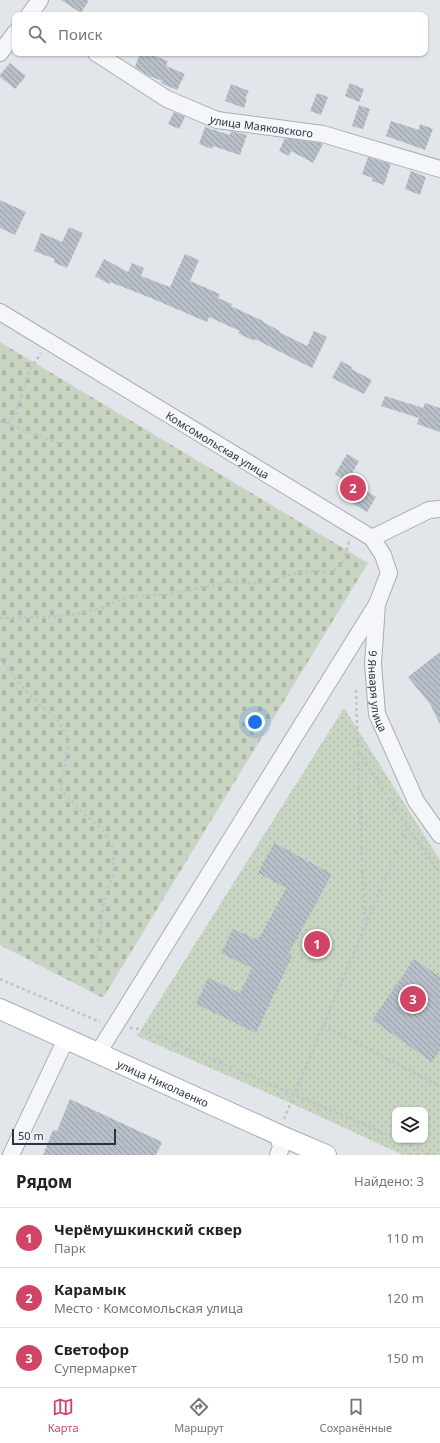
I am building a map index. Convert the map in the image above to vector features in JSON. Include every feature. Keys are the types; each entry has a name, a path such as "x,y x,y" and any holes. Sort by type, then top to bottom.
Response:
{"main road":[{"name":"улица Николаенко","path":"0,1009 64,1043 284,1148 326,1155"},
{"name":"улица Николаенко","path":"0,1020 64,1043 98,1053 284,1148"}],"street":[{"path":"0,53 12,37"},
{"name":"улица Маяковского","path":"101,56 167,99 217,120 324,134 440,169"},
{"name":"Комсомольская улица","path":"0,312 372,538"},
{"path":"372,538 429,510 440,508"},
{"name":"9 Января улица","path":"372,538 383,555 389,573 377,604 373,664 377,714 416,801 440,835"},
{"path":"98,1053 377,604"},
{"path":"11,1155 64,1043"}],"path":[{"path":"8,424 16,413 29,371 42,350"},
{"path":"0,421 60,444"},
{"path":"0,618 67,616 102,608 128,597 171,594 229,582 267,584 287,575 311,570 333,572 344,560 350,540"},
{"path":"0,658 22,687 57,719 69,740 61,790 80,810 104,831 113,848 113,875 105,896 95,955 98,967"},
{"path":"356,690 365,927"},
{"path":"358,752 407,827 440,873"},
{"path":"284,1148 295,1095 407,827"},
{"path":"0,980 114,1028 142,1029 392,1137"},
{"path":"324,1026 440,1086"},
{"path":"406,1143 432,1155"}],"green space":[{"path":"0,342 368,563 103,998 0,945"},
{"path":"344,708 440,860 440,1155 403,1155 295,1105 137,1036"}],"building":[{"path":"61,0 89,0 82,12"},
{"path":"139,56 156,56 168,61 166,66 185,74 177,90 161,83 162,81 149,76 135,67"},
{"path":"10,63 26,76 15,89 0,77"},
{"path":"350,83 364,89 359,102 345,96"},
{"path":"231,84 249,91 245,98 247,99 244,108 225,101"},
{"path":"317,93 328,97 321,115 310,111"},
{"path":"359,105 370,109 363,129 352,126"},
{"path":"174,112 185,117 179,129 168,124"},
{"path":"391,121 419,130 420,124 433,129 425,150 386,136"},
{"path":"205,127 230,135 231,131 247,135 240,155 213,146 212,149 199,144"},
{"path":"285,138 323,144 313,163 291,151 289,156 279,151"},
{"path":"368,157 391,164 384,185 372,181 373,178 362,174"},
{"path":"411,171 426,177 420,195 405,189"},
{"path":"0,200 26,212 15,235 0,228"},
{"path":"69,227 83,233 67,268 53,262 55,259 34,251 41,233 62,242"},
{"path":"185,254 199,260 190,281 220,294 218,298 232,304 231,306 263,321 280,331 279,332 307,346 314,331 327,337 312,368 255,339 254,341 238,333 240,331 209,317 207,322 110,282 109,284 95,276 104,259 128,272 132,263 144,268 141,276 170,287"},
{"path":"341,361 352,367 351,369 372,380 364,394 332,378"},
{"path":"385,396 423,408 425,403 440,408 440,432 417,424 419,418 381,406"},
{"path":"347,454 359,461 349,479 376,497 367,512 339,495 347,482 335,474"},
{"path":"440,652 440,724 430,704 408,677"},
{"path":"274,843 332,874 288,955 292,956 256,1033 196,1004 208,978 240,993 252,968 221,953 233,929 258,940 286,888 258,873"},
{"path":"414,959 440,977 440,1050 432,1062 372,1020"},
{"path":"70,1099 162,1142 156,1155 43,1155 53,1130 57,1131"}],"place":[{"name":"Карамык","path":"353,488"},
{"name":"Черёмушкинский сквер","path":"317,944"},
{"name":"Светофор","path":"413,999"}]}
